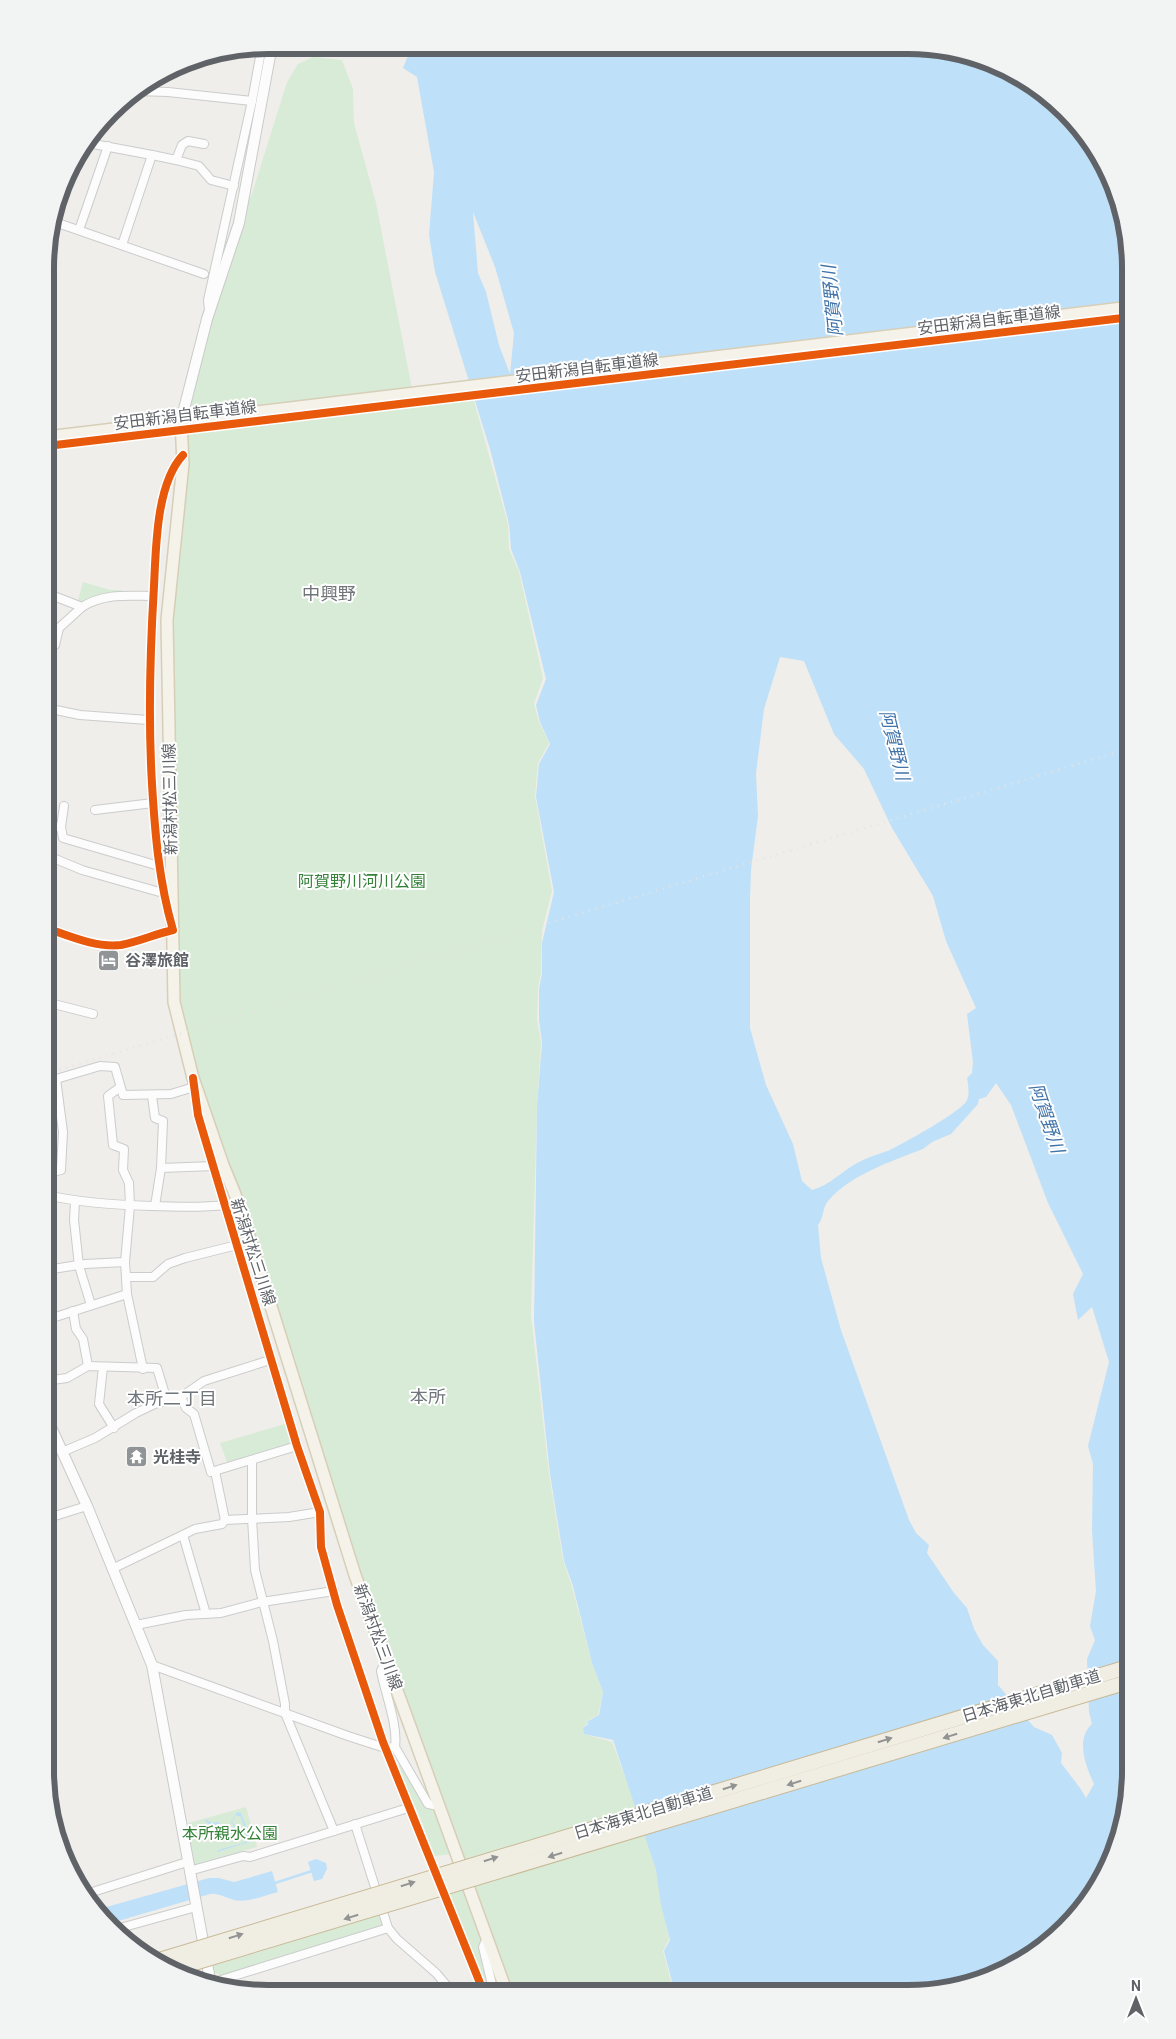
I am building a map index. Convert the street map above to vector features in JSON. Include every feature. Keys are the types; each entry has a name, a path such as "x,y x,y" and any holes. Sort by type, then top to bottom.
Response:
{"highway":[{"name":"日本海東北自動車道","path":"164,1959 1122,1668"},
{"name":"日本海東北自動車道","path":"181,1967 1122,1683"}],"main road":[{"path":"54,436 1122,308"},
{"name":"新潟村松三川線","path":"181,421 182,455 167,620 174,1002 194,1083 223,1166 239,1204 355,1575 504,1985"}],"street":[{"path":"210,310 208,300 234,186 261,54"},
{"path":"181,421 210,310 239,223 270,54"},
{"path":"147,91 252,101"},
{"path":"176,160 182,145 188,141 204,144"},
{"path":"93,144 199,166 211,180 234,186"},
{"path":"79,230 108,146"},
{"path":"122,245 152,155"},
{"path":"59,223 204,274"},
{"path":"54,930 106,945 120,945 173,930 163,893 159,866 148,720 157,544 165,490 182,455"},
{"path":"54,596 82,607"},
{"path":"54,646 59,628 94,599 153,596"},
{"path":"54,710 80,715 148,720"},
{"path":"94,810 153,804"},
{"path":"64,806 61,827 63,838 159,866"},
{"path":"54,827 61,827"},
{"path":"54,858 82,870 163,893"},
{"path":"54,1004 93,1014"},
{"path":"54,1172 60,1170 63,1132 62,1107 56,1079 100,1066 115,1067 122,1095 152,1096 171,1094 194,1083 198,1114 238,1245 270,1360 320,1512 321,1547 334,1591 385,1748 481,1985"},
{"path":"119,1088 108,1096 110,1127 113,1145 124,1148 123,1170 129,1183 130,1206 125,1262 127,1294 143,1369"},
{"path":"152,1096 155,1118 163,1121 161,1168 155,1206"},
{"path":"161,1168 214,1166"},
{"path":"54,1198 75,1202 130,1206 206,1207 225,1205"},
{"path":"75,1202 74,1220 78,1266 91,1305"},
{"path":"126,1277 154,1277 168,1264 238,1245"},
{"path":"54,1269 125,1262"},
{"path":"54,1317 127,1294"},
{"path":"73,1310 76,1329 83,1339 88,1366"},
{"path":"62,1452 114,1428 136,1413 167,1400 181,1397 204,1381 270,1360"},
{"path":"54,1380 67,1378 88,1366 157,1368 167,1400"},
{"path":"103,1367 100,1404 114,1428"},
{"path":"181,1397 186,1408 194,1414 211,1472 297,1446"},
{"path":"54,1434 87,1506 152,1665 209,1977"},
{"path":"252,1460 252,1518 255,1570 273,1641 285,1713 334,1831"},
{"path":"215,1471 225,1520"},
{"path":"54,1516 87,1506"},
{"path":"112,1569 195,1529 222,1524 225,1520 289,1517 320,1512"},
{"path":"183,1535 206,1614"},
{"path":"136,1625 186,1615 221,1613 262,1602 334,1591"},
{"path":"386,1661 381,1671 396,1740 394,1747 428,1804 439,1806"},
{"path":"152,1665 385,1748 394,1747"},
{"path":"92,1893 188,1867 242,1856 250,1857 408,1808"},
{"path":"355,1824 388,1928 397,1939 436,1973 446,1985"},
{"path":"122,1928 196,1907"},
{"path":"222,1980 388,1928"},
{"path":"487,1938 483,1947 492,1985"}],"green space":[{"name":"阿賀野川河川公園","path":"313,57 342,60 353,89 354,123 376,203 412,389 469,383 508,524 509,549 519,572 543,678 534,704 539,722 549,743 538,763 535,796 552,891 542,931 541,973 538,988 537,1019 541,1043 537,1107 531,1315 549,1474 563,1560 592,1663 603,1692 598,1715 588,1720 588,1723 583,1727 584,1734 612,1742 637,1808 656,1870 669,1939 663,1951 672,1985 512,1985 460,1853 350,1546 200,1091 179,1003 172,617 188,436 192,414 190,411 209,330 249,197 251,197 287,82 298,64"},
{"path":"83,582 110,590 122,590 123,593 97,596 82,602 78,600"},
{"path":"288,1423 294,1443 227,1462 220,1443"},
{"path":"404,1763 426,1806 437,1813 452,1854 435,1856 418,1812 394,1767"},
{"name":"本所親水公園","path":"246,1807 257,1847 193,1865 185,1824"},
{"path":"465,1889 482,1928 481,1946 490,1985 483,1985 447,1894"},
{"path":"382,1914 385,1923 383,1926 221,1975 214,1973 213,1966"}],"water":[{"name":"阿賀野川","path":"409,54 923,54 950,58 977,65 1015,82 1039,98 1060,116 1078,137 1094,161 1106,186 1115,212 1122,253 1122,1786 1111,1840 1094,1878 1078,1902 1060,1923 1039,1941 1015,1957 990,1969 964,1978 923,1985 673,1985 664,1951 670,1940 661,1905 656,1870 613,1740 584,1734 583,1728 588,1724 588,1721 599,1715 603,1692 592,1663 573,1586 564,1561 550,1474 534,1322 537,1107 542,1043 539,1020 539,989 542,974 542,943 554,892 536,797 539,764 550,744 540,722 536,705 546,679 520,572 511,549 509,524 490,449 435,272 429,235 434,172 417,77 403,68","holes":["473,212 495,267 514,333 510,374 499,345 486,292 478,273","780,657 804,661 834,734 864,769 892,828 933,896 946,941 976,1008 967,1014 973,1062 972,1073 967,1078 968,1098 963,1105 919,1134 890,1150 857,1163 830,1182 812,1190 802,1181 793,1144 766,1085 750,1028 750,900 751,870 758,816 756,773 764,709","996,1083 1011,1105 1048,1203 1083,1274 1073,1294 1078,1320 1092,1307 1109,1362 1088,1446 1093,1464 1092,1531 1096,1591 1090,1626 1095,1640 1087,1659 1089,1712 1092,1724 1087,1730 1083,1745 1085,1762 1094,1784 1086,1798 1061,1763 1062,1753 1052,1735 1034,1727 998,1685 998,1661 983,1645 974,1629 967,1608 954,1593 927,1553 929,1545 916,1533 909,1520 841,1330 821,1258 818,1225 828,1201 837,1192 860,1176 923,1149 932,1142 951,1134 978,1104 979,1099 986,1097"]},
{"path":"237,1812 241,1813 248,1831 249,1842 217,1852 247,1840 241,1817 236,1815 232,1822 235,1826 233,1836 214,1840 214,1828 205,1819 212,1823 217,1822 230,1829 230,1835 232,1835 234,1827 231,1822"},
{"path":"316,1859 326,1863 327,1869 322,1879 314,1881 308,1862"},
{"path":"272,1871 278,1892 251,1900 239,1901 210,1894 115,1922 103,1908 209,1878 219,1878 234,1882"}],"waterway":[{"path":"275,1883 312,1871"}],"railway":[{"path":"54,1072 1122,751"}],"cycle path":[{"name":"安田新潟自転車道線","path":"54,445 1122,318"},
{"path":"54,931 83,941 102,945 121,945 173,930 161,876 153,803 150,734 151,636 157,535 162,499 174,467 183,455"},
{"path":"193,1078 198,1115 297,1446 320,1512 321,1547 337,1605 383,1742 481,1985"}],"place":[{"name":"谷澤旅館","path":"109,960"},
{"name":"光桂寺","path":"137,1457"}],"district":[{"name":"中興野","path":"329,593"},
{"name":"本所","path":"428,1396"},
{"name":"本所二丁目","path":"172,1398"}]}
